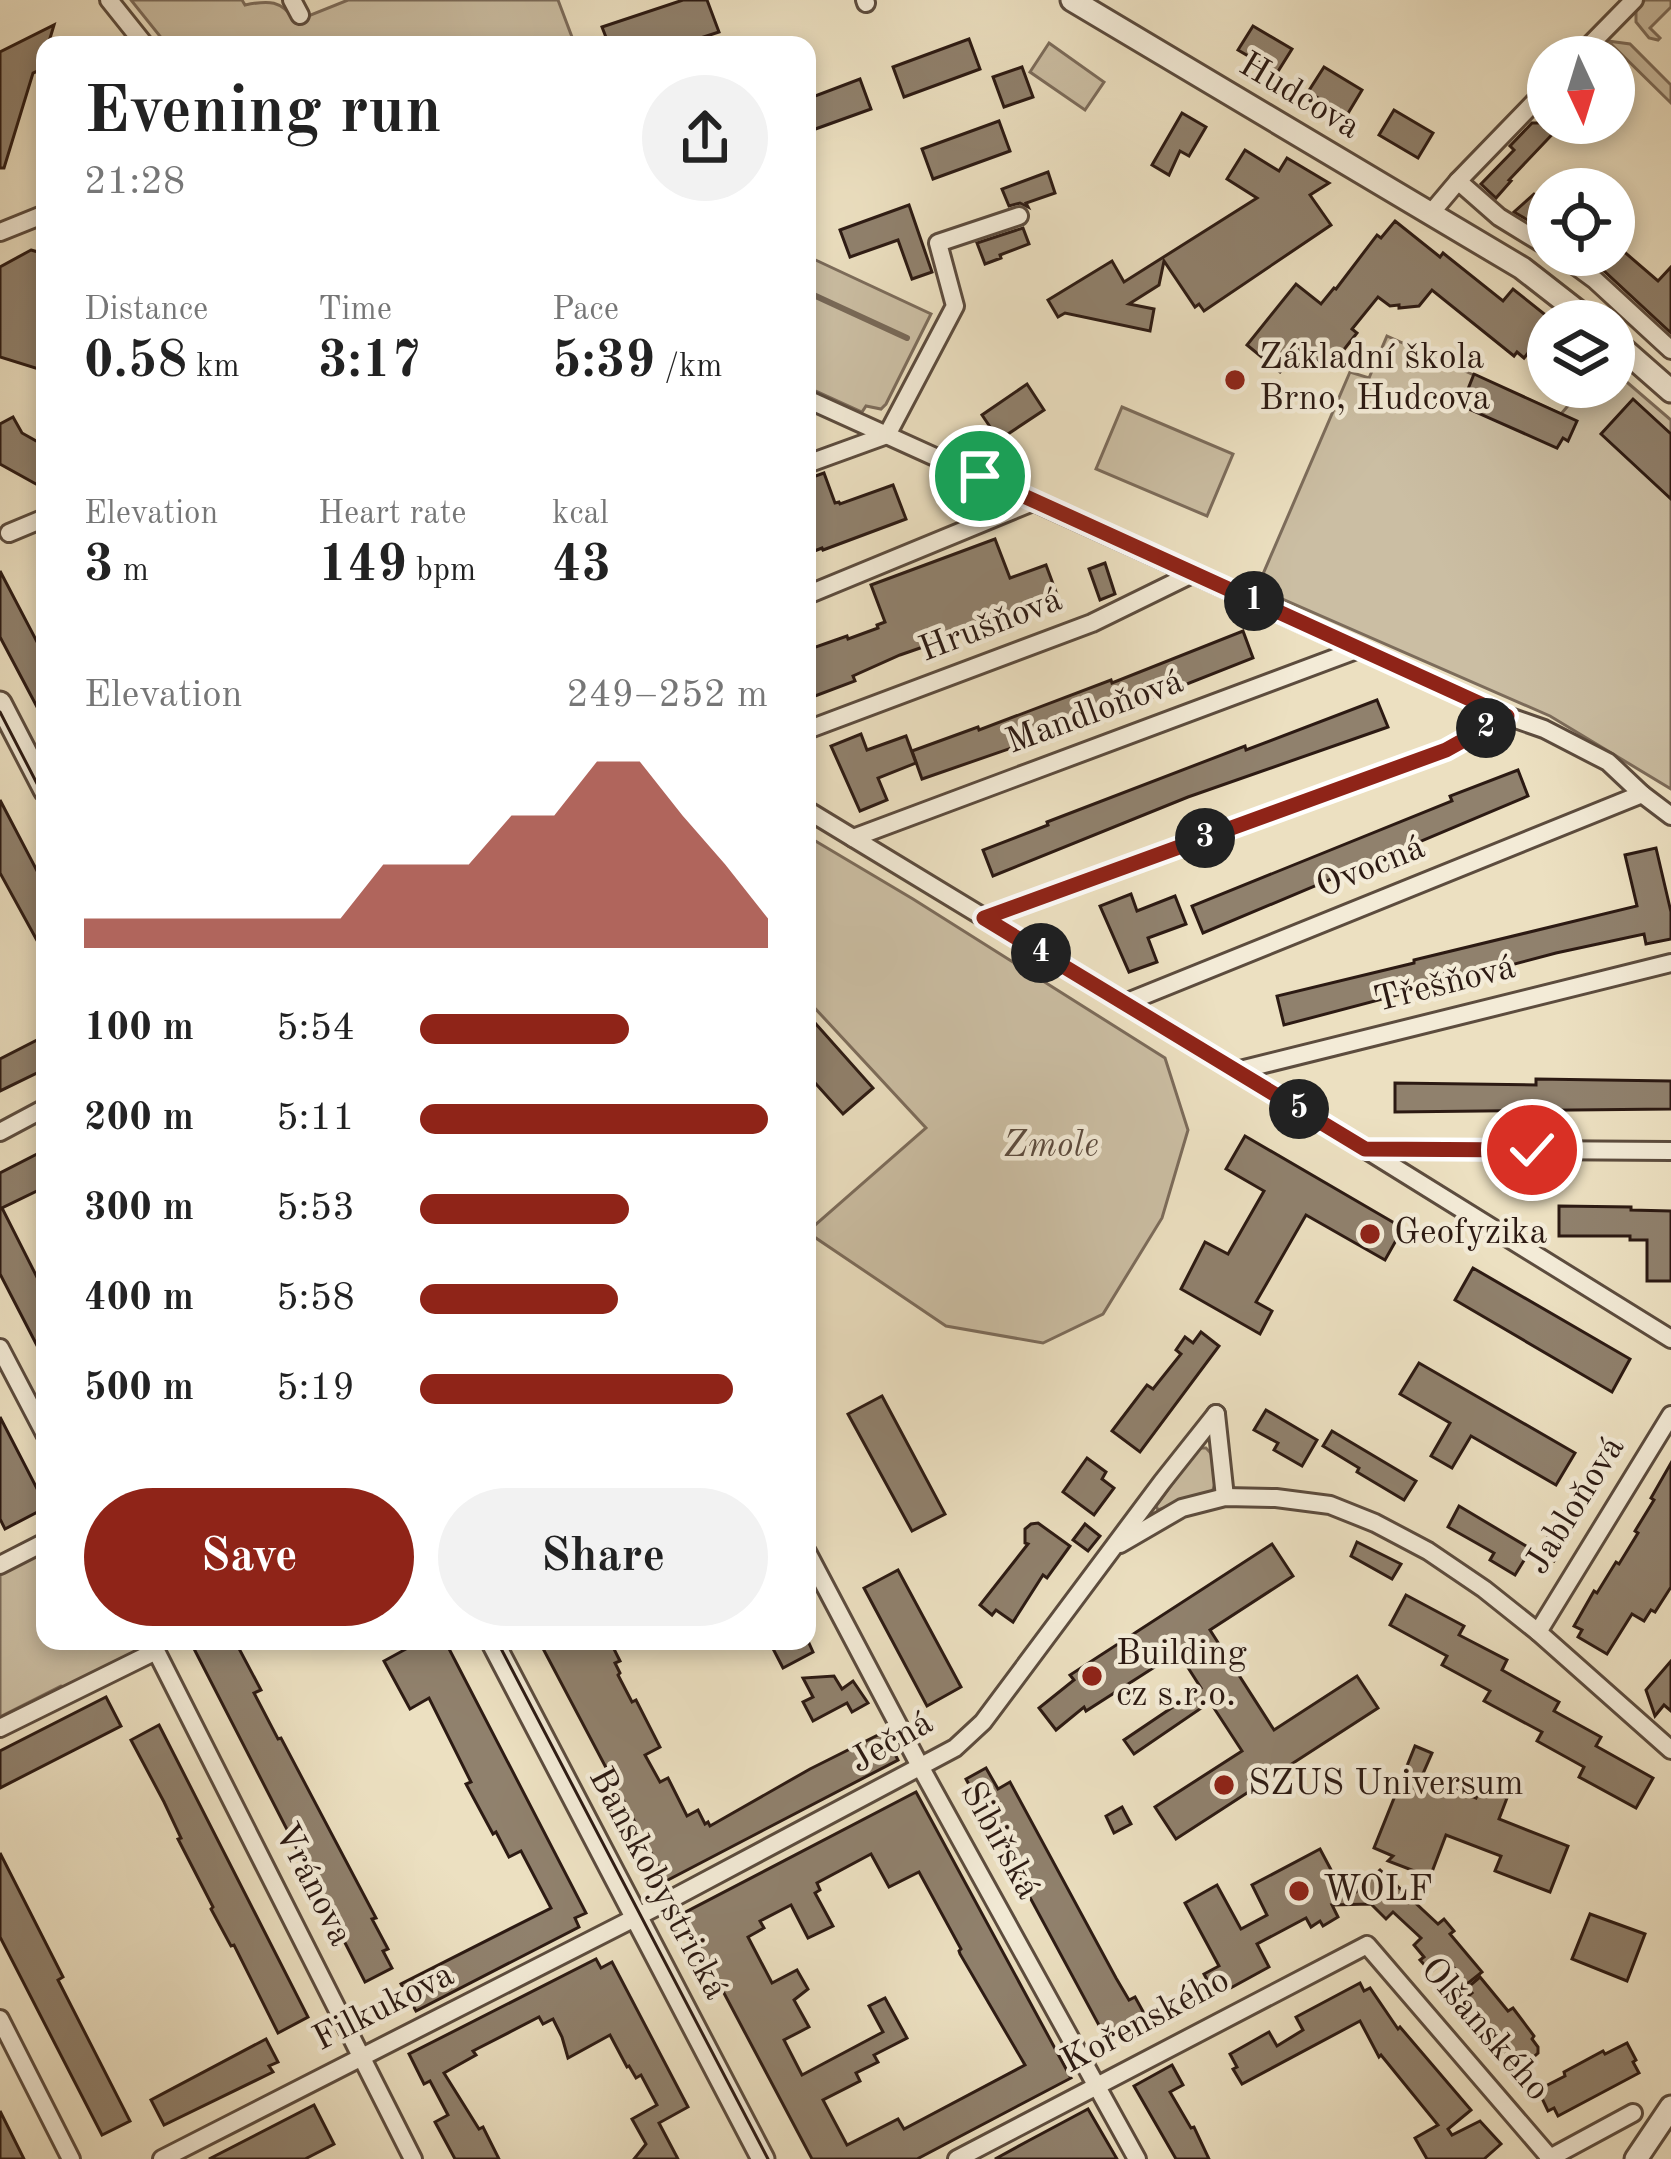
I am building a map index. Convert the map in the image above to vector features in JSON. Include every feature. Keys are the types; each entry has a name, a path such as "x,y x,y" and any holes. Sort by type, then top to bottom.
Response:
{"street":[{"path":"109,0 138,36"},
{"name":"Hudcova","path":"1072,0 1522,268 1563,300"},
{"path":"1599,36 1634,0"},
{"path":"1431,213 1527,110"},
{"path":"1458,181 1499,218 1527,235"},
{"path":"816,461 887,435 956,305 938,242 1019,216"},
{"path":"0,232 36,218"},
{"path":"1590,276 1671,350"},
{"path":"1635,359 1671,391"},
{"path":"816,403 1544,729 1608,762 1671,816"},
{"path":"816,591 1035,501"},
{"path":"9,533 36,522"},
{"name":"Hrušňová","path":"816,727 1091,623 1195,573"},
{"name":"Mandloňová","path":"854,838 1359,650"},
{"path":"0,703 36,773"},
{"path":"984,918 1446,750 1507,716"},
{"name":"Ovocná","path":"1125,1003 1642,794"},
{"path":"816,815 1671,1339"},
{"name":"Třešňová","path":"1236,1071 1671,962"},
{"path":"0,1132 36,1113"},
{"path":"1365,1149 1671,1151"},
{"path":"0,1348 36,1417"},
{"name":"Ječná","path":"636,1917 955,1748 983,1722 1216,1414 1225,1497"},
{"name":"Jabloňová","path":"1538,1632 1671,1415"},
{"name":"Ječná","path":"1114,1548 1182,1508 1225,1497 1330,1505 1428,1551 1484,1589 1671,1750"},
{"path":"0,1565 36,1547"},
{"name":"Sibiřská","path":"816,1569 1138,2159"},
{"path":"0,1728 146,1650"},
{"name":"Vránova","path":"156,1650 413,2159"},
{"name":"Banskobystrická","path":"497,1650 763,2159"},
{"name":"Filkukova","path":"163,2159 636,1917"},
{"name":"Kořenského","path":"957,2159 1367,1946"},
{"name":"Olšanského","path":"1367,1946 1550,2159"},
{"path":"0,2020 71,2159"},
{"path":"1636,2159 1671,2107"},
{"path":"1550,2159 1633,2113"}],"green space":[{"path":"131,0 268,2 280,5 296,21 348,0 558,0 572,36 160,36"},
{"path":"1645,0 1671,0 1671,7 1650,28 1658,40 1649,38 1636,22 1636,7"},
{"path":"1049,43 1104,82 1085,110 1030,72"},
{"path":"1635,49 1671,85 1671,103 1635,68"},
{"path":"816,260 931,314 886,404 881,409 866,406 862,412 816,391"},
{"path":"1387,336 1527,399 1527,408 1561,414 1566,408 1635,408 1635,389 1671,420 1671,789 1550,716 1257,588 1350,372 1369,378"},
{"path":"1122,407 1233,454 1207,516 1096,469"},
{"name":"Zmole","path":"816,841 1165,1058 1188,1130 1162,1218 1103,1314 1043,1343 946,1326 816,1238 816,1224 926,1128 816,1009"},
{"path":"1198,1448 1206,1448 1215,1463 1212,1493 1158,1510 1156,1506"},
{"path":"36,1553 36,1650 140,1652 0,1717 0,1571"}],"building":[{"path":"683,0 707,0 719,32 606,36 602,27"},
{"path":"54,25 51,36 36,36 36,72 4,168 0,168 0,52"},
{"path":"1253,26 1292,49 1277,73 1238,50"},
{"path":"969,39 980,69 904,97 893,67"},
{"path":"1022,67 1033,97 1004,107 993,77"},
{"path":"1324,67 1362,90 1347,115 1308,92"},
{"path":"860,79 871,109 816,129 816,96"},
{"path":"1394,110 1433,133 1418,158 1379,135"},
{"path":"1182,113 1206,127 1189,156 1180,151 1169,175 1152,165"},
{"path":"999,121 1010,151 933,179 922,149"},
{"path":"1527,128 1527,144 1543,144 1496,198 1481,184 1514,150 1510,146"},
{"path":"1245,150 1279,171 1287,158 1329,183 1310,195 1331,225 1204,311 1199,304 1195,307 1164,261 1159,285 1129,304 1154,309 1150,331 1065,313 1058,317 1048,300 1112,261 1124,282 1257,198 1227,179"},
{"path":"1048,172 1055,193 1026,203 1028,207 1009,206 1002,189"},
{"path":"1527,200 1527,220 1514,212"},
{"path":"909,205 932,272 912,279 898,240 850,257 840,230"},
{"path":"1395,221 1503,301 1513,289 1527,300 1524,358 1517,352 1514,356 1432,290 1419,306 1399,308 1378,297 1352,329 1357,333 1335,361 1319,363 1300,348 1280,372 1247,345 1296,284 1321,304 1377,235 1381,238"},
{"path":"1023,228 1029,244 985,264 977,243"},
{"path":"36,251 36,368 0,357 0,267"},
{"path":"1635,261 1658,281 1671,267 1671,333 1609,276 1635,276"},
{"path":"1474,374 1527,398 1527,408 1549,408 1577,421 1568,441 1563,438 1557,448 1469,409 1474,398 1466,394"},
{"path":"1027,384 1044,410 999,440 982,415"},
{"path":"1635,401 1671,434 1671,499 1601,434 1625,408 1635,408"},
{"path":"13,417 22,433 36,441 36,484 0,464 0,424"},
{"path":"824,473 835,503 840,504 893,485 906,519 816,550 816,476"},
{"path":"995,539 1010,578 1046,565 1059,600 900,655 853,676 855,681 816,696 816,647 885,622 871,585"},
{"path":"1105,563 1115,594 1100,600 1089,569"},
{"path":"0,571 36,640 36,705 0,637"},
{"path":"1243,631 1253,658 922,779 912,751 1112,683"},
{"path":"1377,700 1388,727 1188,797 993,876 983,850 1245,746 1246,750"},
{"path":"861,734 867,750 906,736 916,763 878,778 887,800 860,811 831,746"},
{"path":"1518,770 1528,796 1203,933 1192,906"},
{"path":"0,800 36,869 36,939 0,873"},
{"path":"1656,848 1671,912 1671,939 1646,944 1644,934 1556,953 1284,1025 1277,996 1637,906 1625,855"},
{"path":"1131,894 1137,911 1175,896 1186,924 1148,938 1157,962 1129,972 1100,906"},
{"path":"816,1024 873,1088 843,1114 816,1084"},
{"path":"36,1041 36,1073 0,1091 0,1059"},
{"path":"1536,1079 1671,1081 1671,1109 1395,1112 1395,1083 1536,1085"},
{"name":"Geofyzika","path":"1245,1136 1403,1228 1385,1260 1306,1215 1256,1302 1272,1311 1260,1334 1181,1289 1205,1242 1228,1254 1264,1191 1226,1169"},
{"path":"36,1155 36,1191 2,1208 36,1275 36,1344 0,1274 0,1173"},
{"path":"1559,1206 1671,1211 1671,1281 1647,1281 1647,1240 1559,1236"},
{"path":"1473,1268 1630,1359 1612,1392 1455,1300"},
{"path":"1201,1332 1219,1346 1140,1452 1112,1431 1147,1385 1153,1389 1181,1354 1176,1350 1185,1337 1193,1343"},
{"path":"1419,1363 1575,1453 1556,1485 1471,1436 1452,1468 1431,1456 1450,1423 1400,1394"},
{"path":"882,1396 945,1514 912,1531 848,1414"},
{"path":"1266,1410 1317,1440 1302,1466 1274,1450 1278,1443 1254,1430"},
{"path":"0,1417 36,1487 36,1513 5,1529 0,1519"},
{"path":"1332,1431 1416,1481 1404,1500 1323,1446"},
{"path":"1087,1458 1106,1472 1102,1479 1114,1488 1094,1515 1063,1492"},
{"path":"1671,1463 1671,1587 1644,1621 1632,1614 1607,1654 1578,1637 1582,1630 1574,1626 1638,1533"},
{"path":"1459,1506 1531,1549 1515,1575 1490,1560 1494,1553 1448,1527"},
{"path":"1563,1512 1579,1521 1554,1561 1539,1552"},
{"path":"1038,1523 1070,1546 1047,1578 1043,1575 1013,1622 996,1610 992,1615 980,1605 1028,1544 1025,1529"},
{"path":"1085,1524 1100,1536 1088,1551 1073,1540"},
{"path":"1357,1542 1401,1564 1392,1579 1351,1556"},
{"path":"1272,1544 1293,1576 1210,1630 1274,1730 1357,1676 1378,1708 1176,1839 1155,1807 1242,1751 1210,1702 1134,1754 1124,1740 1201,1688 1178,1652 1086,1711 1084,1707 1056,1730 1039,1708 1074,1680 1070,1675"},
{"path":"898,1570 961,1687 927,1706 864,1588"},
{"path":"1406,1595 1464,1626 1459,1635 1507,1660 1502,1670 1559,1702 1554,1711 1601,1737 1596,1746 1653,1778 1636,1808 1579,1777 1584,1767 1537,1741 1542,1732 1484,1701 1490,1691 1442,1665 1447,1656 1390,1625"},
{"path":"195,1650 240,1650 261,1690 254,1693 376,1918 372,1919 392,1968 365,1982 339,1931 335,1933 327,1917 331,1915"},
{"path":"404,1650 450,1650 586,1913 575,1918 579,1927 416,2011 401,1984 551,1908 521,1851 509,1857 496,1832 493,1834 429,1698 410,1709 384,1661"},
{"path":"544,1650 614,1650 620,1661 615,1663 618,1675 660,1747 645,1755 660,1782 668,1778 687,1816 698,1810 710,1826 884,1732 898,1760 666,1881"},
{"path":"774,1650 812,1650 813,1652 783,1668"},
{"path":"1671,1661 1671,1711 1664,1705 1655,1716 1646,1690"},
{"path":"834,1676 842,1689 853,1681 868,1703 852,1712 847,1703 813,1721 803,1702 813,1697 803,1678"},
{"path":"106,1697 121,1726 0,1788 0,1751"},
{"path":"159,1725 308,2017 278,2033 211,1909 131,1740"},
{"path":"1415,1746 1432,1753 1422,1776 1476,1798 1480,1788 1507,1798 1499,1819 1568,1846 1550,1892 1495,1871 1501,1856 1446,1835 1430,1877 1388,1861 1393,1856 1374,1848"},
{"path":"986,1768 998,1789 1010,1782 1116,1978 1129,2000 1135,1997 1151,2026 1122,2042 1118,2035 1107,2040 966,1779"},
{"path":"916,1792 1071,2078 917,2159 812,2159 682,1914","holes":["871,1854 889,1887 919,1872 1025,2065 904,2129 898,2119 847,2145 823,2100 860,2081 856,2073 878,2062 874,2055 907,2038 885,1998 869,2006 883,2032 802,2075 784,2040 809,2027 794,2000 808,1989 797,1970 772,1983 748,1937 764,1928 760,1921 791,1905 808,1938 833,1926 815,1893 820,1890 817,1883"]},
{"path":"1122,1807 1131,1824 1114,1833 1106,1816"},
{"path":"1320,1849 1347,1900 1380,1870 1438,1924 1444,1919 1454,1931 1450,1934 1482,1972 1467,1984 1446,1958 1431,1972 1414,1945 1421,1938 1393,1912 1386,1919 1371,1904 1332,1905 1338,1917 1323,1926 1320,1921 1311,1927 1306,1918 1257,1944 1269,1967 1216,1996 1204,1974 1219,1966 1185,1903 1217,1885 1241,1929 1267,1915 1252,1885"},
{"path":"0,1853 130,2121 102,2135 0,1937"},
{"path":"1590,1914 1645,1934 1627,1981 1572,1959"},
{"path":"596,1959 601,1968 612,1962 688,2107 659,2123 678,2159 634,2159 646,2144 632,2119 657,2105 641,2075 636,2078 627,2067 610,2035 568,2058 553,2019 543,2024 539,2017 473,2051 476,2055 444,2073 479,2129 483,2127 499,2159 455,2159 435,2122 448,2115 409,2054"},
{"path":"1480,1977 1534,2036 1538,2053 1520,2069 1514,2068 1459,2004"},
{"path":"1360,1983 1364,1991 1370,1988 1398,2029 1471,2110 1448,2129 1452,2135 1480,2121 1501,2144 1484,2159 1427,2159 1415,2138 1438,2125 1379,2057 1360,2021 1242,2084 1230,2054 1269,2032 1277,2046 1303,2030 1296,2017"},
{"path":"266,2039 278,2062 269,2066 273,2072 164,2125 151,2100"},
{"path":"1627,2043 1639,2073 1558,2116 1554,2108 1548,2111 1538,2090 1603,2051"},
{"path":"1172,2065 1183,2085 1170,2092 1209,2159 1176,2159 1134,2086"},
{"path":"314,2105 334,2144 305,2159 209,2159"},
{"path":"1088,2109 1117,2159 995,2159 1028,2141"},
{"path":"0,2111 24,2159 0,2159"}],"waterway":[{"path":"816,296 907,338"}],"tram line":[{"path":"0,712 36,782"},
{"path":"502,1650 768,2159"}],"place":[{"name":"Základní škola Brno, Hudcova","path":"1235,380"},
{"name":"Geofyzika","path":"1370,1234"},
{"name":"Building cz s.r.o.","path":"1092,1676"},
{"name":"SZUS Universum","path":"1224,1785"},
{"name":"WOLF","path":"1299,1891"}],"route":[{"path":"980,476 1507,716 1446,750 984,918 1365,1149 1532,1150"}]}
